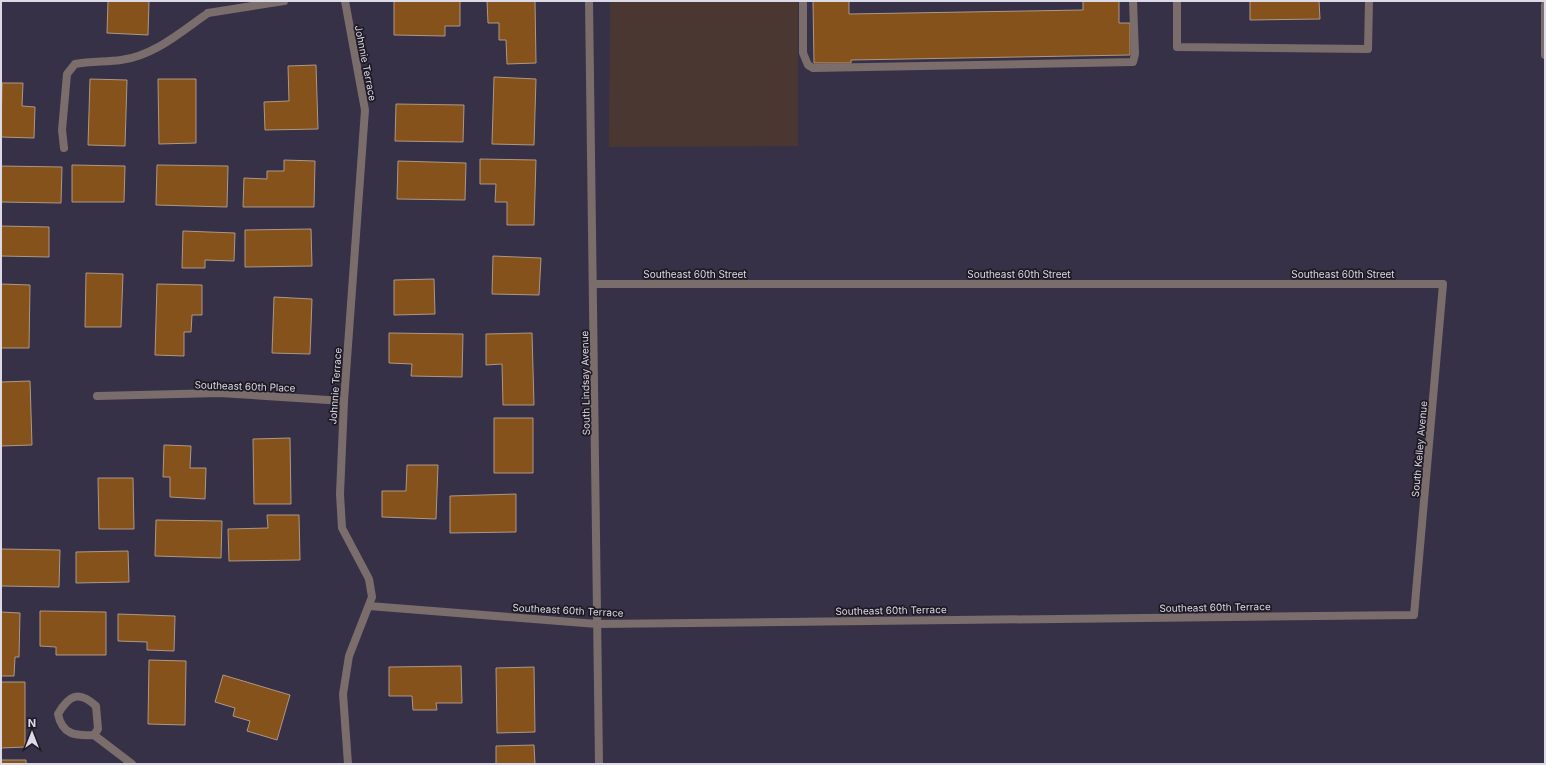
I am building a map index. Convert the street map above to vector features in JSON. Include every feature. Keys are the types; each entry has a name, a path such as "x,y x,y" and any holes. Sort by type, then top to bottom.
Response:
{"street":[{"path":"64,148 62,130 67,74 75,64 93,60 122,60 149,52 208,12 284,1"},
{"name":"Johnnie Terrace","path":"345,1 365,110 344,401 340,494 342,528 368,579 372,597 349,656 343,694 348,764"},
{"name":"South Lindsay Avenue","path":"589,1 594,284 599,764"},
{"path":"803,1 803,53 808,65 813,68 1133,62 1133,1"},
{"path":"1177,1 1177,47 1368,49 1369,1"},
{"path":"1545,5 1545,55"},
{"name":"Southeast 60th Street","path":"594,284 1443,284"},
{"name":"South Kelley Avenue","path":"1414,615 1443,284"},
{"name":"Southeast 60th Place","path":"97,396 220,393 344,401"},
{"name":"Southeast 60th Terrace","path":"368,606 597,624 1414,615"},
{"path":"94,735 98,729 96,706 88,699 78,696 70,698 58,714 60,722 68,732 76,736 94,735 132,764"}],"shaded area":[{"path":"610,1 798,1 798,146 609,147"}],"building":[{"path":"108,1 149,1 148,35 107,33"},
{"path":"394,1 460,1 460,26 445,26 445,36 394,35"},
{"path":"487,1 535,1 536,63 507,64 506,40 499,40 499,23 488,23"},
{"path":"813,1 849,1 849,14 1083,10 1083,1 1119,1 1119,23 1130,23 1130,55 851,60 851,63 814,63"},
{"path":"1250,1 1319,1 1320,19 1250,20"},
{"path":"316,65 318,129 265,130 264,102 289,101 288,66"},
{"path":"494,77 536,79 534,145 492,144"},
{"path":"90,79 127,80 125,146 88,145"},
{"path":"158,79 196,79 196,143 159,144"},
{"path":"2,83 23,83 22,106 35,107 34,138 1,137"},
{"path":"396,104 464,105 463,142 395,141"},
{"path":"480,159 536,160 534,225 507,225 507,202 495,202 496,184 480,184"},
{"path":"284,160 315,161 314,207 243,207 244,178 267,179 267,171 284,171"},
{"path":"398,161 466,163 465,200 397,199"},
{"path":"72,165 125,166 124,202 72,202"},
{"path":"157,165 228,166 227,207 156,205"},
{"path":"1,166 62,167 61,203 1,202"},
{"path":"1,226 49,227 49,257 1,256"},
{"path":"311,229 312,266 245,267 245,230"},
{"path":"183,231 235,233 234,261 205,260 205,268 182,268"},
{"path":"493,256 541,258 539,295 492,294"},
{"path":"86,273 123,274 121,327 85,327"},
{"path":"434,279 435,314 394,315 394,280"},
{"path":"1,284 30,285 29,348 1,348"},
{"path":"157,284 202,285 202,315 192,315 191,332 184,332 184,356 155,355"},
{"path":"274,297 312,299 310,354 272,353"},
{"path":"389,333 463,334 462,377 411,376 412,364 389,363"},
{"path":"532,333 534,405 503,405 502,364 486,365 486,334"},
{"path":"30,381 32,445 1,446 1,382"},
{"path":"494,418 533,418 533,473 494,473"},
{"path":"290,438 291,504 254,504 253,439"},
{"path":"164,445 191,446 190,468 206,468 205,499 170,497 170,477 163,477"},
{"path":"407,465 438,465 436,519 382,517 382,491 406,491"},
{"path":"98,478 133,478 134,529 99,529"},
{"path":"516,494 516,532 450,533 450,496"},
{"path":"267,515 299,515 300,560 229,561 228,529 268,528"},
{"path":"156,520 222,521 221,558 155,556"},
{"path":"1,549 60,550 59,587 1,586"},
{"path":"128,551 129,582 76,583 76,552"},
{"path":"40,611 106,612 106,655 56,655 56,647 40,646"},
{"path":"1,612 20,613 19,657 15,657 14,676 1,676"},
{"path":"118,614 175,616 174,651 147,650 147,642 118,641"},
{"path":"149,660 186,661 185,725 148,724"},
{"path":"461,666 462,703 436,703 437,710 413,710 412,696 389,696 389,667"},
{"path":"534,667 535,732 497,733 496,668"},
{"path":"223,675 290,695 277,740 247,731 250,721 233,716 235,708 215,702"},
{"path":"1,682 25,682 25,747 1,748"},
{"path":"534,745 535,764 496,764 496,746"},
{"path":"1,760 26,760 26,764 1,764"}]}
